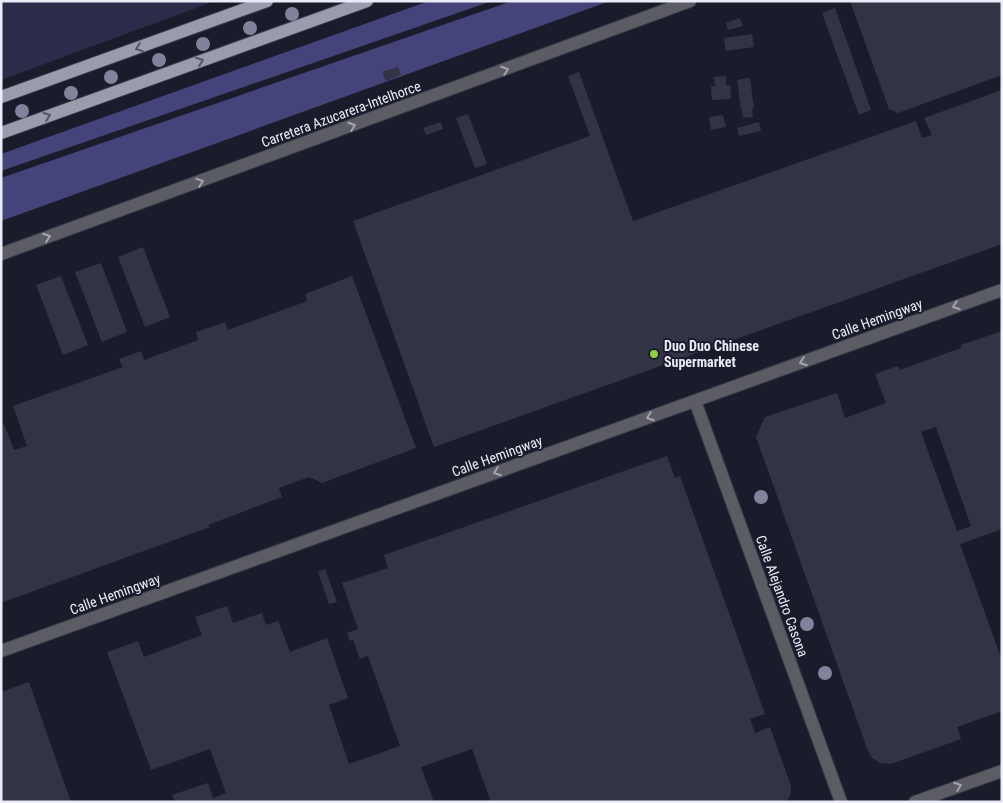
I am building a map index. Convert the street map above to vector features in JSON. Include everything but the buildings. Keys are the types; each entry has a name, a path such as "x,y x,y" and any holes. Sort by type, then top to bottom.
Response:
{"main road":[{"path":"1,97 267,1"},
{"path":"1,133 367,1"}],"street":[{"name":"Carretera Azucarera-Intelhorce","path":"1,254 690,1"},
{"name":"Calle Hemingway","path":"1,651 1002,290"},
{"name":"Calle Alejandro Casona","path":"695,401 841,802"},
{"path":"915,802 1002,771"}],"shaded area":[{"path":"1,1 215,1 1,80"},
{"path":"429,1 492,1 1,171 1,154"},
{"path":"512,1 610,1 1,221 1,178"}],"place":[{"name":"Duo Duo Chinese Supermarket","path":"654,354"}]}
